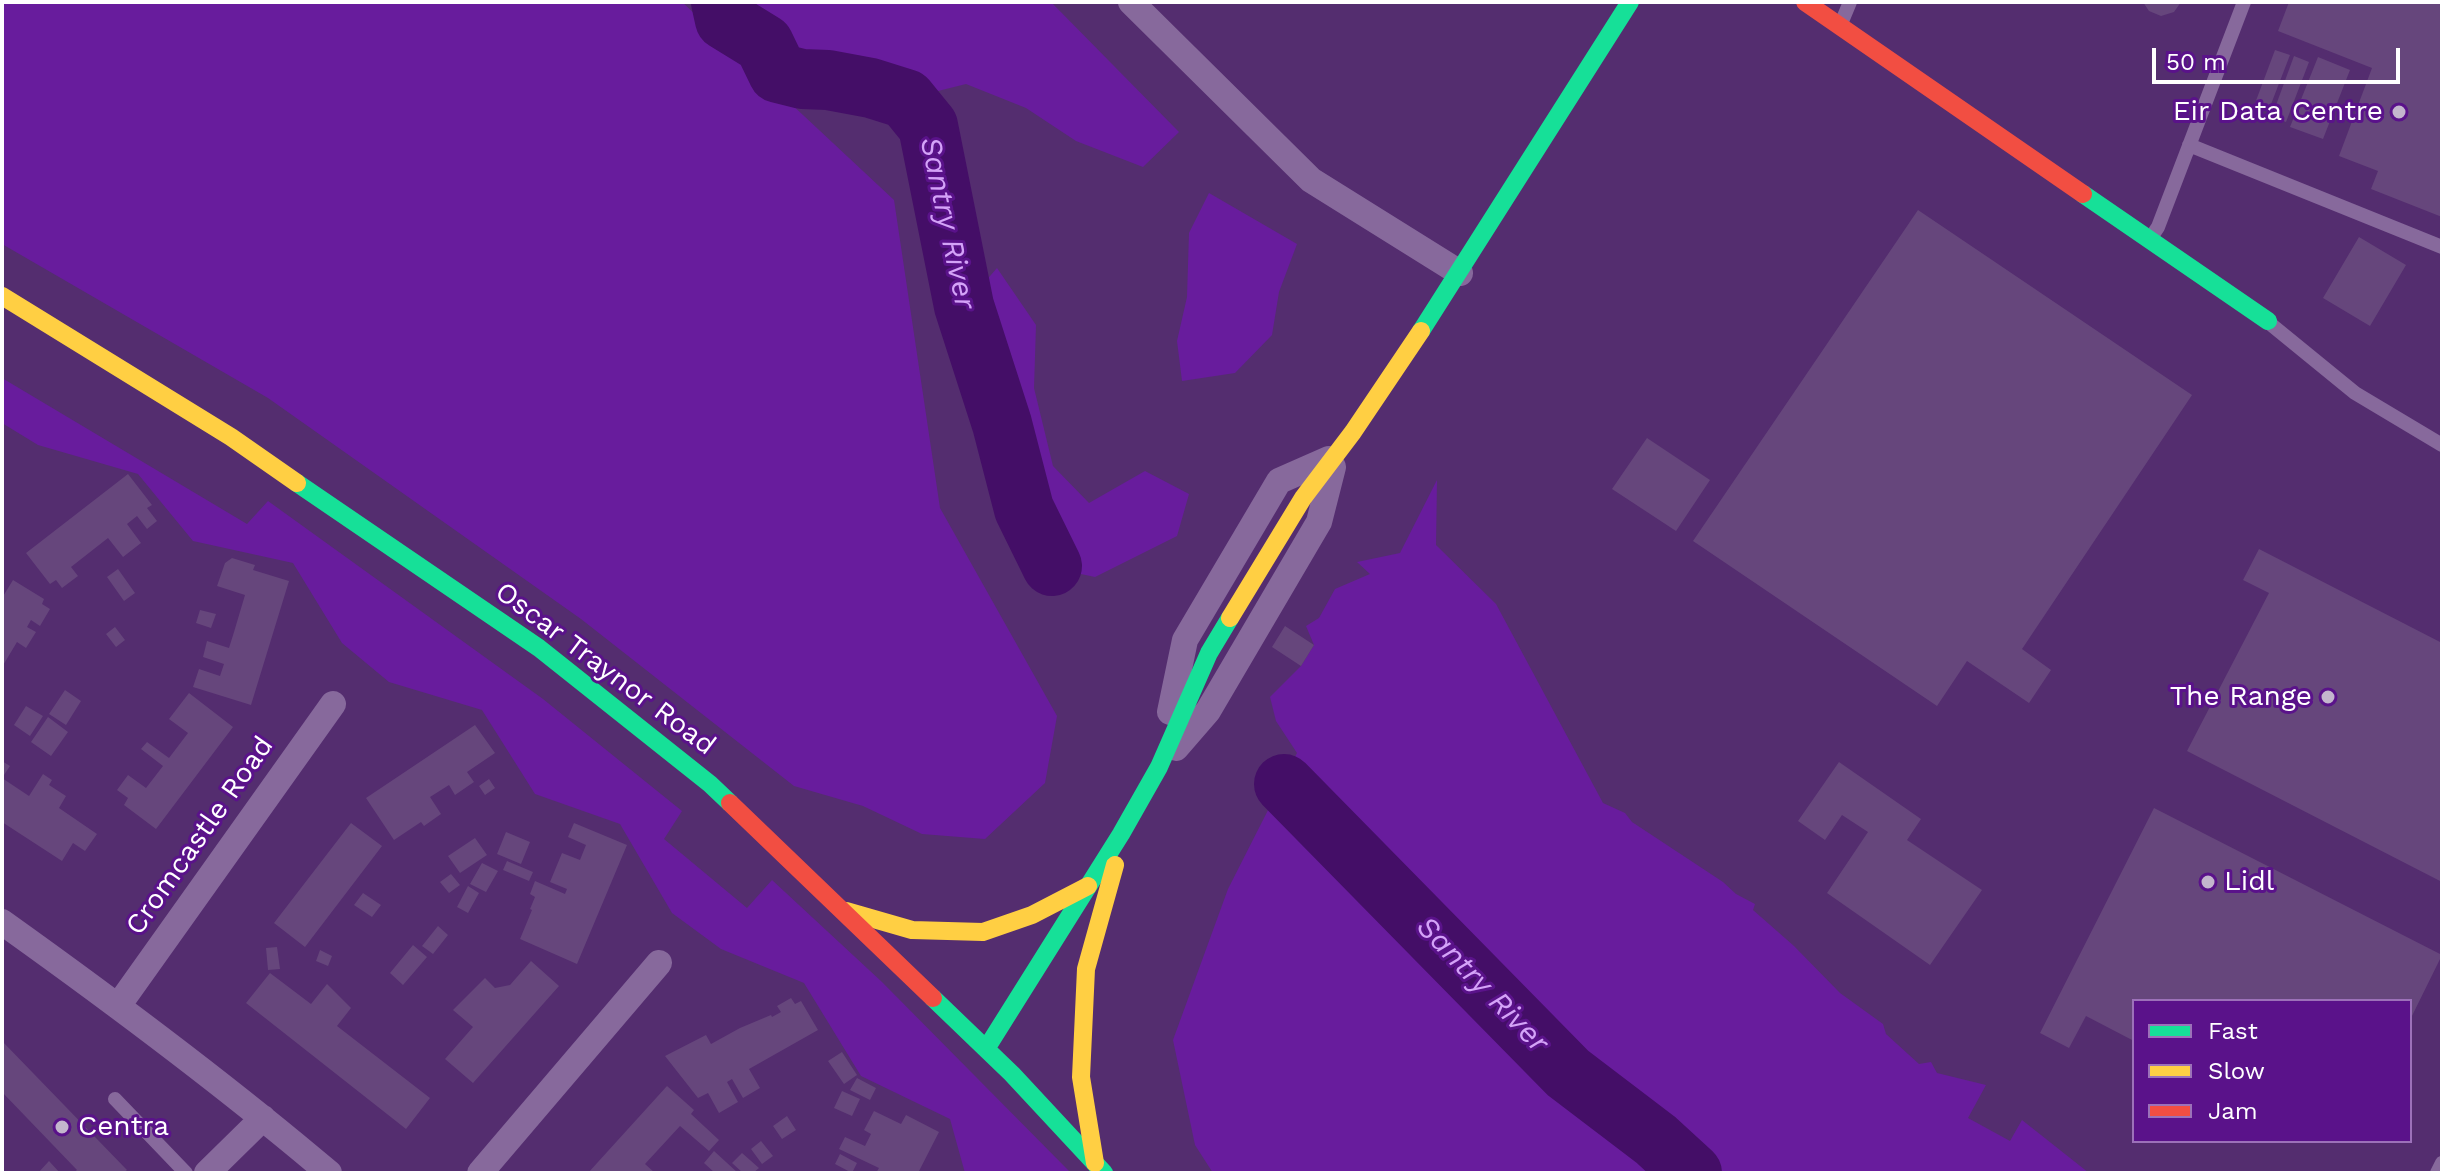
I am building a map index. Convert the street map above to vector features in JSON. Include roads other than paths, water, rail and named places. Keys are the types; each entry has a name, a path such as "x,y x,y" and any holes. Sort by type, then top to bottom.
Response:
{"main road":[{"path":"1336,456 1460,273 1630,2"},
{"path":"1805,2 2268,321"},
{"name":"Oscar Traynor Road","path":"2,296 231,437 539,648 710,784 1012,1074 1100,1168"},
{"path":"986,1049 1121,834 1159,767"},
{"path":"1100,1168 1081,1077 1086,969 1106,903 1121,834"},
{"path":"841,909 912,930 983,932 1032,915 1090,884"}],"street":[{"path":"1131,2 1311,180 1460,273"},
{"path":"1159,767 1185,640 1279,481 1336,456"},
{"path":"1159,767 1208,711 1312,535 1319,522 1336,456"},
{"name":"Cromcastle Road","path":"118,1006 333,704"},
{"path":"2,922 118,1006 329,1173"},
{"path":"480,1173 659,963"},
{"path":"207,1173 263,1118"}],"lane":[{"path":"1840,26 1850,2"},
{"path":"2149,240 2158,227 2244,2"},
{"path":"2189,145 2442,247"},
{"path":"2268,321 2355,393 2442,445"},
{"path":"115,1099 186,1173"},
{"path":"2437,1173 2442,1163"}],"waterway":[{"name":"Santry River","path":"721,2 725,20 764,44 778,73 871,88 906,99 928,126 964,306 1002,424 1024,509 1052,566"},
{"name":"Santry River","path":"1284,784 1568,1073 1656,1140 1692,1173"}],"place":[{"name":"Eir Data Centre","path":"2399,112"},
{"name":"The Range","path":"2328,697"},
{"name":"Lidl","path":"2208,882"},
{"name":"Centra","path":"62,1127"}]}
